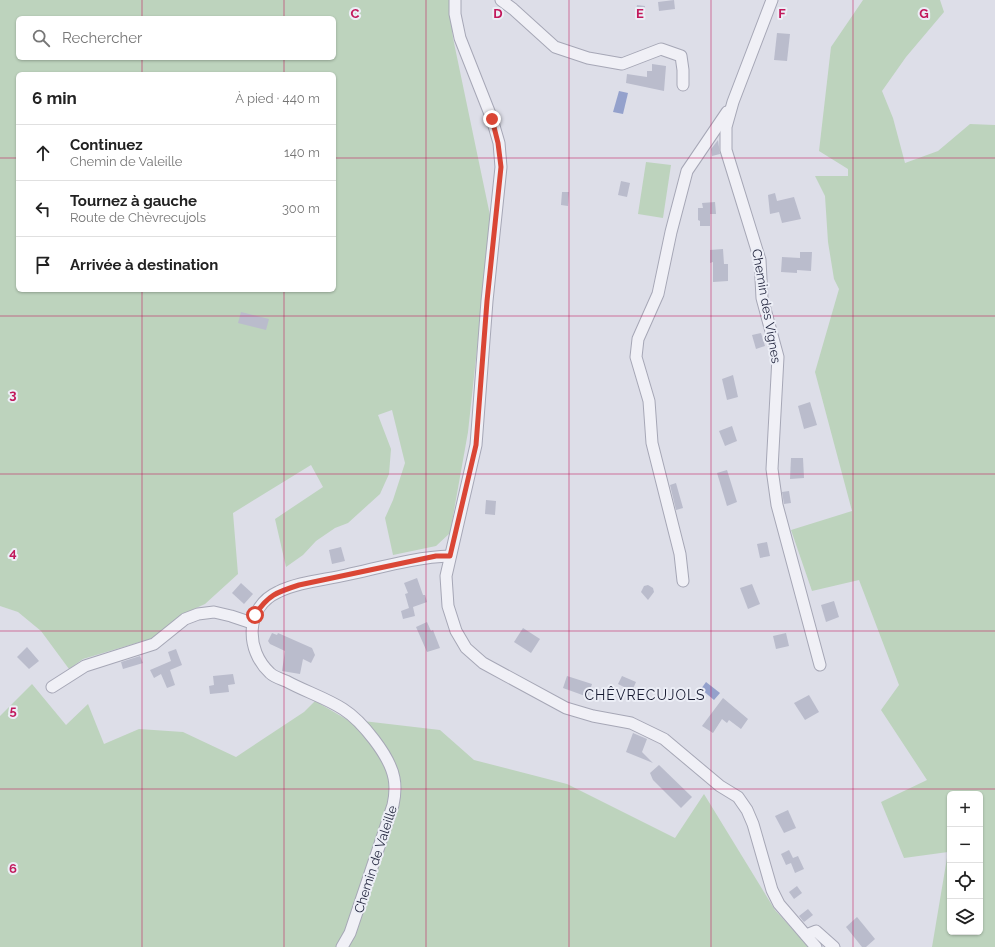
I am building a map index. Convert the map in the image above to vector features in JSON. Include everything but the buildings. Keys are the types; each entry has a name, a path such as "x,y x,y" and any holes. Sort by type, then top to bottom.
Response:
{"street":[{"path":"455,0 455,14 460,38 492,119 498,143 501,167 487,301 476,445 446,576 448,606 456,631 466,648 483,663 566,708 593,716 631,724 664,739 720,786 738,797 748,810 772,890 779,904 816,947"},
{"path":"501,0 513,8 555,47 588,58 622,64 661,49 681,56 683,70 682,85"},
{"name":"Chemin des Vignes","path":"772,0 733,102 726,128 726,150 760,260 762,298 778,357 772,469 777,505 820,665"},
{"path":"683,582 680,554 652,443 649,401 636,357 638,339 658,294 671,232 687,171 733,102"},
{"path":"52,686 85,666 154,644 185,619 198,614 214,612 252,623 262,604 277,592 299,585 407,562 436,556 450,556"},
{"name":"Chemin de Valeille","path":"252,623 251,637 258,657 270,673 343,709 361,723 386,758 394,777 395,791 393,806 350,933 342,947"},
{"path":"806,935 816,931 834,947"}],"green space":[{"path":"0,0 449,0 453,38 491,220 468,432 450,533 436,546 393,555 385,518 393,500 405,463 392,410 378,415 391,449 389,474 380,494 348,523 335,528 316,541 303,555 286,567 275,519 323,487 311,465 233,513 238,574 205,604 183,614 153,638 83,659 69,669 41,631 18,612 0,606"},
{"path":"863,0 940,0 944,12 906,57 882,91 893,118 905,163 938,151 970,124 995,125 995,947 932,947 947,858 947,935 983,935 983,791 947,791 947,852 904,858 881,802 927,780 881,710 899,685 859,580 812,591 791,530 852,511 815,372 839,289 834,279 828,242 825,196 815,176 848,176 848,169 819,151 831,47"},
{"path":"646,162 671,165 663,218 638,214"},
{"path":"32,684 66,725 88,704 104,744 139,729 183,732 236,757 304,712 315,701 346,719 440,730 474,760 567,784 675,838 704,794 775,910 809,947 0,947 0,716"}],"water":[{"path":"619,91 628,93 623,114 613,112"},
{"path":"706,682 720,693 714,700 701,689"}],"district":[{"name":"CHÊVRECUJOLS","path":"645,695"}],"route":[{"path":"255,615 262,604 277,592 299,585 436,556 450,556 476,445 487,301 501,167 498,143 492,119"}]}
